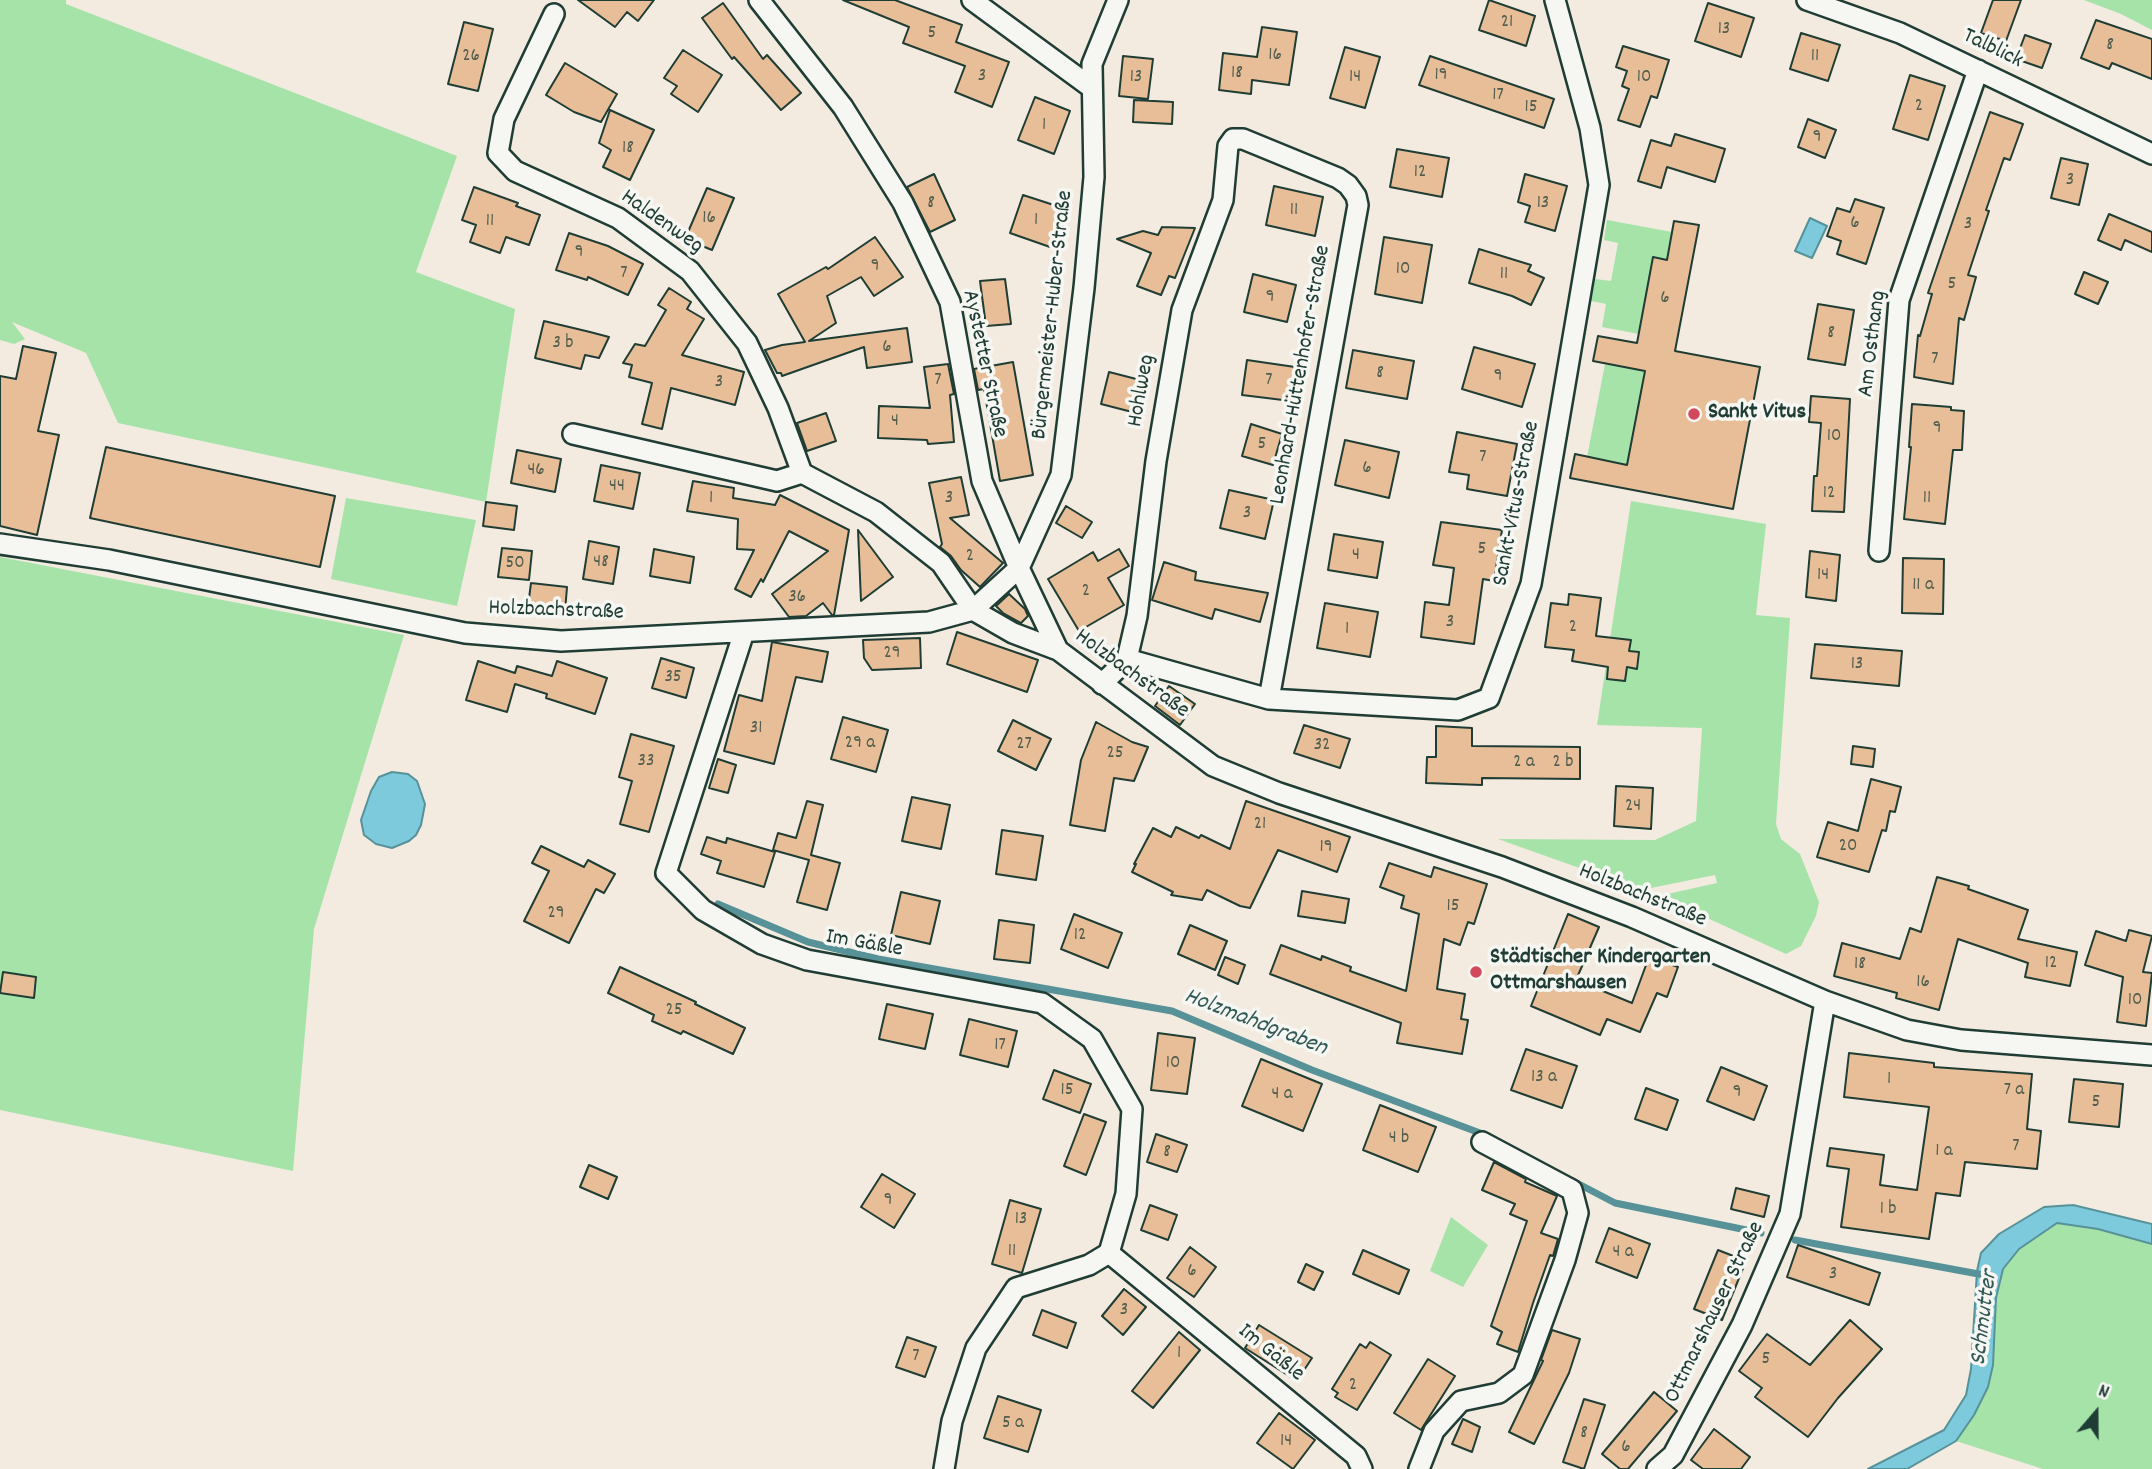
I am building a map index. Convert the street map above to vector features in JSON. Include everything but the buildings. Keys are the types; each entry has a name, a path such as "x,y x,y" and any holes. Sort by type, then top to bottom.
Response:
{"street":[{"name":"Aystetter Straße","path":"758,0 843,107 904,202 950,302 982,481 1058,650"},
{"path":"972,0 1092,88"},
{"name":"Bürgermeister-Huber-Straße","path":"973,610 1019,568 1061,475 1084,288 1094,177 1092,64 1118,0"},
{"name":"Sankt-Vitus-Straße","path":"1127,659 1269,699 1458,710 1489,698 1531,584 1598,185 1590,128 1555,0"},
{"name":"Talblick","path":"1807,0 1900,33 2152,154"},
{"name":"Haldenweg","path":"554,13 505,119 498,153 515,171 618,218 690,271 747,343 778,408 802,474"},
{"name":"Am Osthang","path":"1879,551 1899,300 1978,70"},
{"name":"Leonhard-Hüttenhofer-Straße","path":"1233,139 1242,139 1338,178 1348,185 1356,196 1357,205 1269,699"},
{"name":"Hohlweg","path":"1127,659 1137,616 1156,461 1182,310 1223,200 1228,146 1233,139"},
{"path":"573,434 777,481 802,474 876,512 941,563 973,610"},
{"name":"Holzbachstraße","path":"0,544 109,560 465,633 561,641 929,622 973,610 1013,633 1058,650 1213,766 1279,793 1502,867 1632,917 1825,1002 1907,1030 1961,1040 2152,1055"},
{"name":"Im Gäßle","path":"744,632 666,873 703,910 762,944 807,960 1042,1003 1093,1039 1132,1109 1126,1194 1109,1253 1356,1456 1362,1469"},
{"path":"1102,684 1127,659"},
{"name":"Ottmarshauser Straße","path":"1657,1469 1673,1455 1742,1325 1790,1214 1825,1002"},
{"path":"1419,1469 1434,1431 1461,1401 1499,1393 1522,1375 1565,1260 1578,1213 1572,1190 1482,1142"},
{"path":"944,1469 952,1420 976,1348 1016,1288 1089,1265 1109,1253"}],"green space":[{"path":"0,0 66,0 66,4 457,156 416,272 515,309 486,502 118,423 86,353 12,322 25,339 14,344 0,340"},
{"path":"2084,0 2152,0 2152,30 2121,14"},
{"path":"1607,220 1672,232 1667,260 1653,257 1639,334 1602,327 1606,304 1591,301 1595,279 1611,281 1618,243 1604,240"},
{"path":"1605,364 1645,371 1627,465 1587,457"},
{"path":"346,498 476,520 457,606 331,579"},
{"path":"1631,501 1766,524 1756,615 1790,618 1776,824 1781,839 1800,854 1819,902 1816,916 1801,946 1786,954 1654,897 1717,883 1715,875 1641,890 1498,839 1655,840 1696,821 1702,728 1597,725"},
{"path":"0,557 404,635 314,929 293,1171 0,1110"},
{"path":"1451,1217 1488,1245 1463,1287 1430,1271"},
{"path":"2057,1223 2098,1229 2152,1244 2152,1469 2043,1469 1956,1441 1974,1415 1993,1365 1996,1298 2003,1269 2019,1249"}],"water":[{"path":"1810,218 1827,226 1812,258 1795,251"},
{"path":"392,772 408,774 417,781 425,804 416,835 392,848 376,844 364,835 361,820 379,777"},
{"name":"Schmutter","path":"2073,1205 2152,1224 2152,1244 2098,1229 2057,1223 2019,1249 2003,1269 1996,1298 1993,1365 1988,1387 1974,1415 1956,1441 1907,1469 1868,1469 1944,1430 1966,1395 1971,1369 1977,1271 1981,1253 1999,1234 2044,1207"}],"waterway":[{"name":"Holzmahdgraben","path":"718,904 808,942 878,959 1172,1011 1312,1070 1488,1136"},
{"name":"Holzmahdgraben","path":"1573,1181 1615,1203 1761,1233"},
{"name":"Holzmahdgraben","path":"1795,1240 1984,1275"}],"place":[{"name":"Sankt Vitus","path":"1694,414"},
{"name":"Städtischer Kindergarten Ottmarshausen","path":"1476,972"}]}
